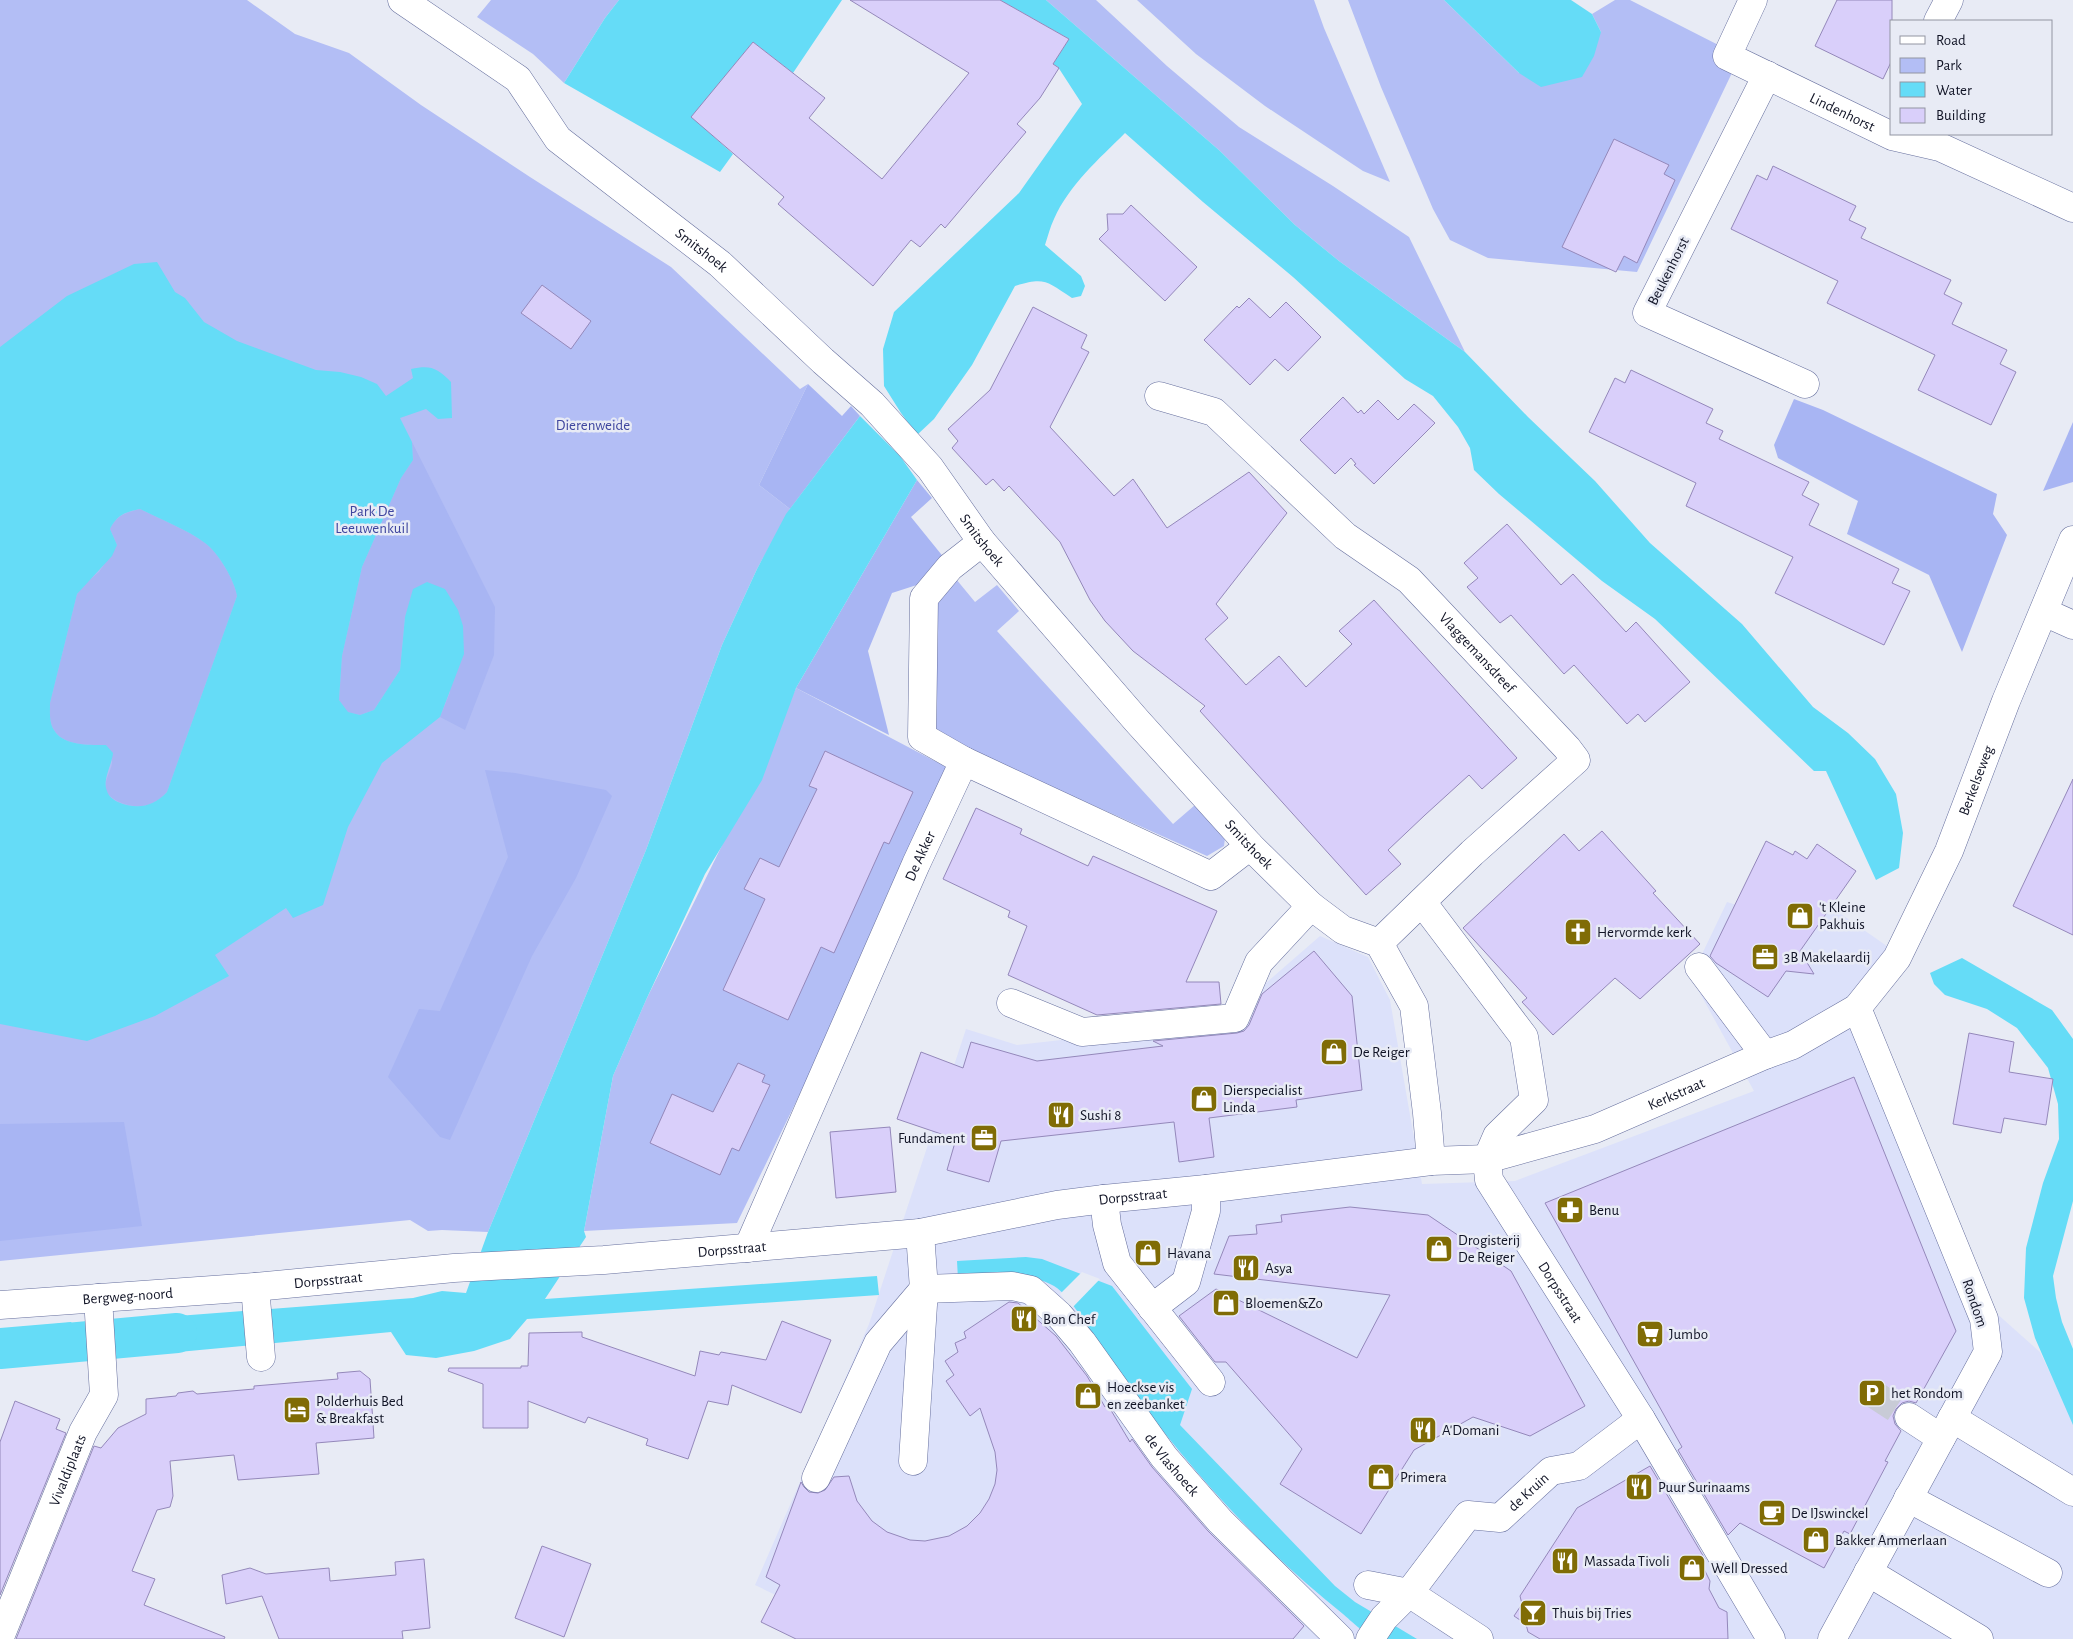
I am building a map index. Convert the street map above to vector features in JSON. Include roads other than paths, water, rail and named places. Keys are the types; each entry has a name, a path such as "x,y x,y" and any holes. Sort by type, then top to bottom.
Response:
{"street":[{"name":"Smitshoek","path":"402,0 518,79 558,139 720,264 823,361 872,404 930,468 982,542 1250,846 1311,906 1343,930 1378,943"},
{"name":"Lindenhorst","path":"1753,0 1727,56 1892,136 1940,147 2073,208"},
{"path":"1939,20 1949,0"},
{"name":"Beukenhorst","path":"1767,75 1647,313 1805,384"},
{"name":"Vlaggemansdreef","path":"1159,396 1214,412 1346,536 1409,580 1567,748 1576,760 1472,853 1378,943"},
{"name":"Berkelseweg","path":"1857,1008 1897,958 1931,891 1949,851 2006,701 2073,540"},
{"path":"982,542 950,567 924,598 922,737 964,761 1211,876 1250,846"},
{"path":"2044,612 2073,625"},
{"name":"De Akker","path":"748,1248 916,864 964,761"},
{"path":"1422,902 1524,1037 1534,1100 1497,1136 1487,1159"},
{"path":"1011,1003 1082,1032 1235,1018 1259,962 1311,906"},
{"path":"1378,943 1414,1006 1431,1161"},
{"path":"1699,967 1765,1055"},
{"name":"Kerkstraat","path":"1487,1159 1595,1129 1765,1055 1793,1045 1857,1008"},
{"name":"Rondom","path":"1832,1639 1988,1352 1984,1319 1857,1008"},
{"name":"Dorpsstraat","path":"255,1288 454,1268 604,1260 920,1233 1057,1205 1206,1189 1431,1161 1487,1159 1489,1180 1641,1420 1771,1639"},
{"path":"1152,1308 1186,1282 1206,1211 1206,1189"},
{"path":"1104,1199 1107,1225 1117,1263 1211,1382"},
{"path":"913,1461 924,1289 920,1233"},
{"name":"de Vlashoeck","path":"924,1289 1012,1286 1031,1290 1059,1314 1082,1342 1129,1411 1170,1464 1220,1521 1340,1639"},
{"path":"255,1288 261,1358"},
{"name":"Bergweg-noord","path":"0,1305 99,1308 255,1288"},
{"path":"816,1478 878,1343 924,1289"},
{"name":"Vivaldiplaats","path":"0,1637 83,1432 104,1395 99,1308"},
{"path":"1909,1417 1947,1428 2073,1492"},
{"name":"de Kruin","path":"1377,1628 1409,1593 1468,1515 1500,1518 1551,1471 1579,1466 1641,1420"},
{"path":"1908,1498 2048,1573"},
{"path":"1868,1572 1947,1629 1979,1639"},
{"path":"1368,1585 1409,1593 1479,1639"}],"water":[{"path":"619,0 842,0 793,73 753,42 692,117 733,154 720,172 564,83 605,18"},
{"path":"1000,0 1046,0 1220,151 1295,225 1339,261 1465,352 1528,417 1595,481 1650,543 1742,624 1813,707 1848,733 1875,759 1896,794 1903,833 1899,868 1876,880 1826,771 1814,771 1655,619 1602,581 1499,494 1474,470 1470,448 1458,427 1433,396 1405,379 1293,277 1203,202 1125,133 1085,173 1068,195 1053,222 1045,245 1081,276 1085,286 1081,296 1072,298 1050,284 1039,281 1015,286 972,365 934,419 917,435 884,386 883,349 894,312 1019,193 1082,104 1058,67 1053,64 1069,39"},
{"path":"1444,0 1571,0 1592,14 1601,32 1594,56 1582,77 1541,87 1519,73"},
{"path":"157,262 175,292 185,298 204,322 237,341 316,370 340,372 361,377 377,384 386,396 413,378 411,369 424,367 433,369 451,382 452,418 438,419 426,409 400,418 412,442 413,460 401,478 362,567 342,656 339,700 348,712 360,715 374,710 400,670 405,617 413,589 427,582 445,589 458,610 463,626 464,654 440,717 382,763 348,827 323,905 293,918 286,908 215,955 229,976 155,1016 87,1041 0,1024 0,347 67,296 134,264","holes":["140,509 198,538 210,547 229,575 237,596 167,792 150,804 132,806 118,802 111,798 108,793 106,777 113,753 106,745 77,744 58,735 51,724 50,703 77,594 112,556 117,545 110,529 116,520 126,513"]},
{"path":"860,416 900,456 917,480 796,688 762,780 705,874 646,1000 613,1076 584,1231 586,1237 545,1299 877,1276 879,1295 527,1319 510,1339 474,1351 436,1358 406,1355 391,1332 125,1357 121,1338 125,1320 413,1298 442,1291 466,1293 488,1232 646,850 722,645 757,569 786,514"},
{"path":"1962,958 2052,1010 2073,1039 2073,1201 2053,1276 2062,1322 2073,1349 2073,1425 2035,1338 2024,1298 2026,1248 2043,1183 2059,1139 2058,1104 2048,1068 2017,1028 1987,1009 1945,995 1934,984 1930,973"},
{"path":"1026,1257 1042,1259 1112,1286 1192,1389 1180,1425 1335,1586 1355,1602 1417,1639 1373,1638 1311,1588 1251,1531 1223,1502 1169,1439 1119,1374 1062,1292 1043,1281 1019,1276 958,1279 957,1261"},
{"path":"71,1322 85,1341 72,1360 0,1368 0,1328"}],"waterway":[{"path":"0,1349 177,1333"}],"tunnel":[{"path":"1872,1393 1909,1417"}],"place":[{"name":"'t Kleine Pakhuis","path":"1800,916"},
{"name":"Hervormde kerk","path":"1578,932"},
{"name":"3B Makelaardij","path":"1765,957"},
{"name":"De Reiger","path":"1334,1052"},
{"name":"Dierspecialist Linda","path":"1204,1099"},
{"name":"Sushi 8","path":"1061,1115"},
{"name":"Fundament","path":"984,1138"},
{"name":"Benu","path":"1570,1210"},
{"name":"Drogisterij De Reiger","path":"1439,1249"},
{"name":"Havana","path":"1148,1253"},
{"name":"Asya","path":"1246,1268"},
{"name":"Bloemen&Zo","path":"1226,1303"},
{"name":"Bon Chef","path":"1024,1319"},
{"name":"Jumbo","path":"1650,1334"},
{"name":"het Rondom","path":"1872,1393"},
{"name":"Hoeckse vis en zeebanket","path":"1088,1396"},
{"name":"Polderhuis Bed & Breakfast","path":"297,1410"},
{"name":"A'Domani","path":"1423,1430"},
{"name":"Primera","path":"1381,1477"},
{"name":"Puur Surinaams","path":"1639,1487"},
{"name":"De IJswinckel","path":"1772,1513"},
{"name":"Bakker Ammerlaan","path":"1816,1540"},
{"name":"Massada Tivoli","path":"1565,1561"},
{"name":"Well Dressed","path":"1692,1568"},
{"name":"Thuis bij Tries","path":"1533,1613"}],"park label":[{"name":"Dierenweide","path":"593,425"},
{"name":"Park De Leeuwenkuil","path":"372,520"}]}
